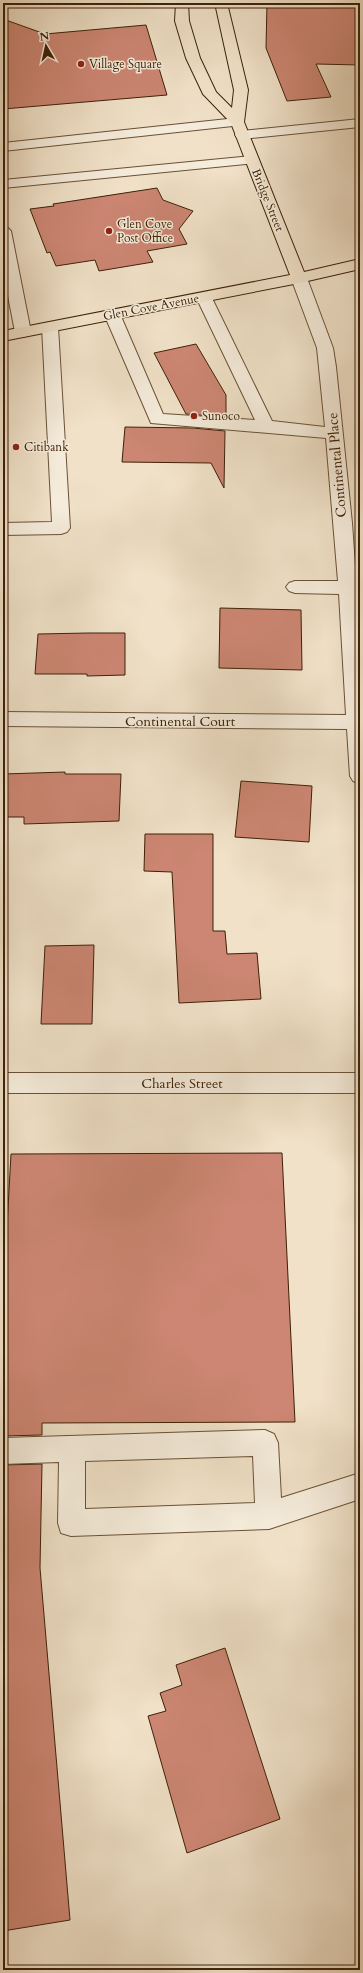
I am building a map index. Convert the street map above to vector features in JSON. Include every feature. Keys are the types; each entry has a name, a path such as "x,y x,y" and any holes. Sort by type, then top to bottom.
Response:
{"main road":[{"name":"Bridge Street","path":"182,3 182,21 193,58 210,94 240,128 299,278"},
{"name":"Bridge Street","path":"221,3 241,90 240,128"},
{"name":"Glen Cove Avenue","path":"3,336 299,278 360,264"}],"street":[{"path":"3,147 240,128 360,123"},
{"path":"3,184 252,160"},
{"path":"3,230 23,332"},
{"name":"Continental Place","path":"299,278 325,348 334,433 351,523 347,588 360,776"},
{"path":"204,297 266,426"},
{"path":"112,314 157,419 266,426 334,433"},
{"path":"3,529 60,528 50,327"},
{"path":"295,587 347,588"},
{"name":"Continental Court","path":"3,719 357,722"},
{"name":"Charles Street","path":"3,1083 360,1083"},
{"path":"3,1451 265,1443 269,1516"},
{"path":"72,1450 71,1523 269,1516 360,1486"}],"building":[{"path":"267,3 360,3 360,65 316,64 331,97 287,101 266,48"},
{"name":"Village Square","path":"3,19 45,34 146,25 167,95 3,109"},
{"name":"Glen Cove Post Office","path":"157,188 163,200 193,211 179,229 187,244 147,251 153,262 99,271 95,260 56,266 50,252 47,253 30,209 54,206 53,204"},
{"path":"196,344 226,395 226,417 186,414 154,353"},
{"path":"125,427 193,428 225,431 224,488 211,463 122,462"},
{"path":"220,608 301,610 302,670 219,668"},
{"path":"125,633 125,675 87,676 87,674 35,674 38,634"},
{"path":"65,772 65,774 121,774 119,821 24,824 24,817 3,817 3,774"},
{"path":"241,781 312,786 309,842 235,837"},
{"path":"145,834 213,834 213,931 225,931 227,954 257,953 261,999 179,1003 172,872 144,871"},
{"path":"94,945 92,1024 41,1024 45,946"},
{"path":"282,1153 295,1422 42,1423 42,1435 3,1436 3,1299 11,1154"},
{"path":"42,1464 40,1568 70,1920 3,1931 3,1465"},
{"path":"225,1648 280,1819 187,1853 148,1716 166,1711 160,1693 182,1685 176,1665"}],"place":[{"name":"Village Square","path":"81,64"},
{"name":"Glen Cove Post Office","path":"109,231"},
{"name":"Sunoco","path":"194,416"},
{"name":"Citibank","path":"16,447"}]}
